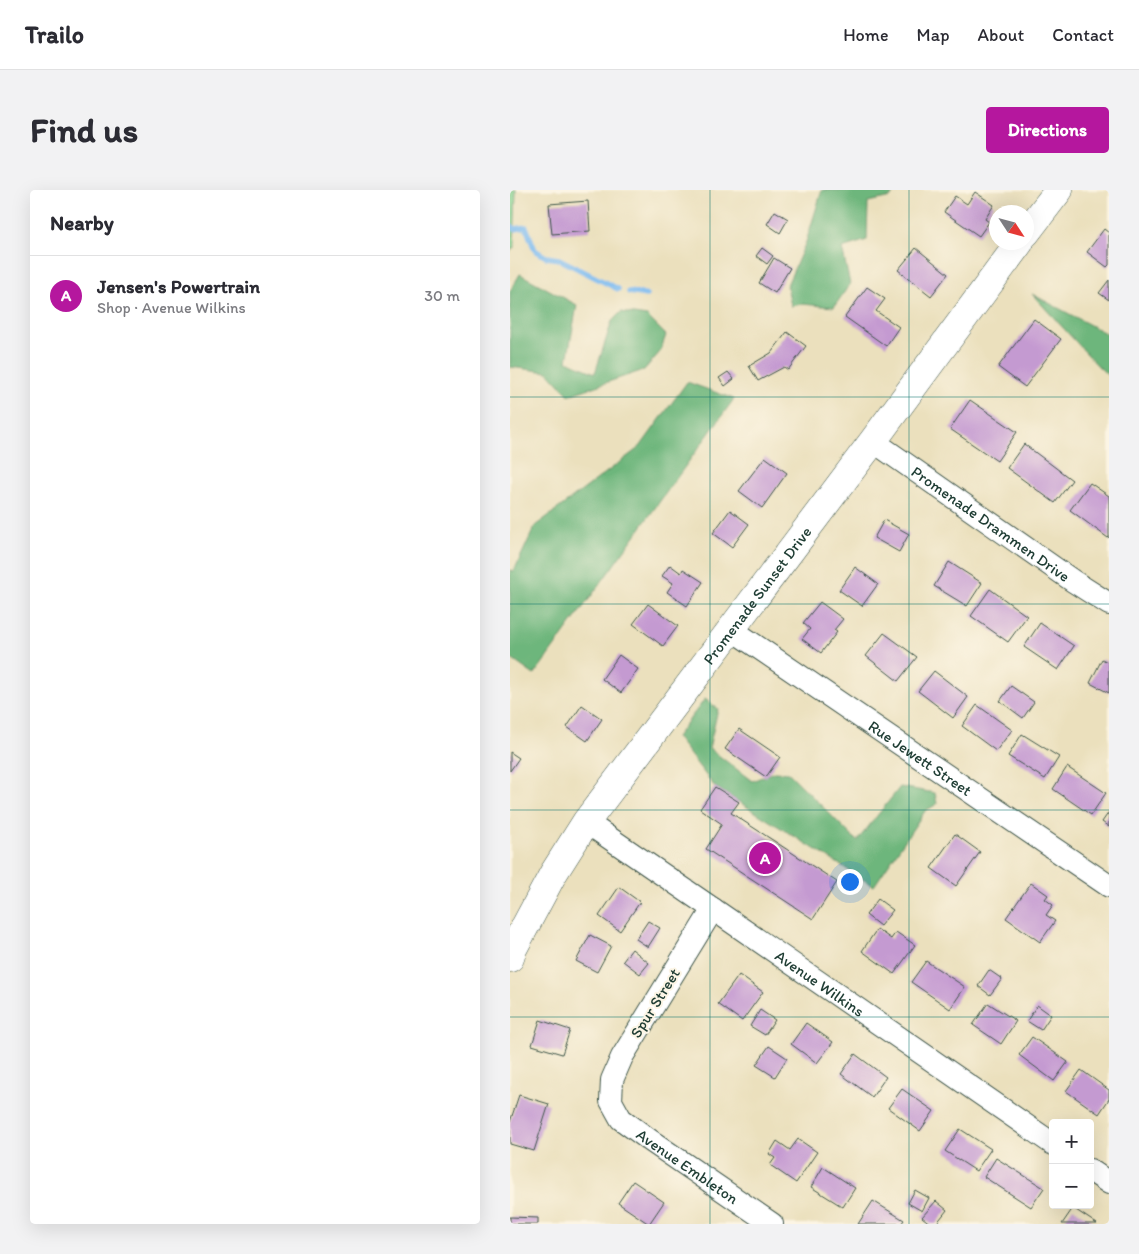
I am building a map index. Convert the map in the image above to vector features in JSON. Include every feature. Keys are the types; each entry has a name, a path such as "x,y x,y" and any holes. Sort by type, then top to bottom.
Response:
{"street":[{"path":"1034,223 1059,190"},
{"name":"Promenade Sunset Drive","path":"510,958 553,874 586,822 1014,250"},
{"name":"Promenade Drammen Drive","path":"873,441 1073,581 1109,604"},
{"name":"Rue Jewett Street","path":"731,629 1109,886"},
{"name":"Avenue Wilkins","path":"586,822 1049,1141"},
{"name":"Spur Street","path":"611,1101 612,1080 622,1057 713,909"},
{"name":"Avenue Embleton","path":"611,1101 621,1119 772,1224"},
{"path":"1094,1173 1109,1183"}],"green space":[{"path":"510,190 516,190 514,247 510,252"},
{"path":"822,190 894,190 891,197 868,202 867,240 842,248 850,284 834,307 802,304 791,306 787,285 806,242"},
{"path":"520,274 577,305 567,361 595,373 612,321 621,312 647,316 666,335 660,352 644,370 569,395 548,372 510,367 510,291"},
{"path":"1032,294 1109,335 1109,376 1099,367"},
{"path":"687,382 734,399 534,675 510,658 510,570 514,571 535,526 640,447"},
{"path":"705,699 718,709 709,748 752,781 774,772 789,773 857,841 900,787 935,793 937,804 925,811 874,886 715,787 676,737"}],"building":[{"path":"975,192 994,205 989,205 989,213 985,219 989,222 979,236 944,212 955,196 967,204"},
{"path":"588,201 590,231 552,234 549,204"},
{"path":"775,211 788,219 780,233 767,224"},
{"path":"1104,229 1109,233 1109,265 1107,267 1087,252"},
{"path":"762,248 773,256 767,264 756,256"},
{"path":"916,248 948,274 931,296 898,270"},
{"path":"774,258 790,268 775,293 759,283"},
{"path":"1109,280 1109,300 1099,293"},
{"path":"867,287 885,299 876,311 899,327 886,346 845,317"},
{"path":"1034,319 1061,339 1025,387 998,367"},
{"path":"787,332 806,346 788,370 784,367 758,381 749,366 771,353"},
{"path":"728,372 734,379 725,386 719,378"},
{"path":"970,400 1017,432 997,461 950,429"},
{"path":"1024,444 1072,480 1055,503 1007,468"},
{"path":"765,457 787,473 762,508 739,491"},
{"path":"1090,483 1109,496 1108,538 1070,510"},
{"path":"730,510 749,524 732,547 713,533"},
{"path":"884,520 909,534 899,552 874,538"},
{"path":"949,562 982,583 967,606 934,586"},
{"path":"670,565 681,573 683,569 703,582 687,606 667,592 673,583 662,576"},
{"path":"855,567 878,584 862,606 839,590"},
{"path":"990,589 1027,616 1008,642 971,616"},
{"path":"820,602 843,619 834,630 837,632 821,653 802,639 810,629 803,623"},
{"path":"648,604 678,626 663,646 633,624"},
{"path":"1040,623 1074,646 1058,670 1024,647"},
{"path":"884,633 917,657 898,681 866,656"},
{"path":"619,655 638,669 621,693 602,679"},
{"path":"1102,659 1109,663 1109,693 1090,683"},
{"path":"934,671 968,697 953,718 918,691"},
{"path":"1011,686 1034,702 1023,718 1000,701"},
{"path":"582,705 602,719 587,741 567,727"},
{"path":"977,705 1012,730 996,751 962,726"},
{"path":"739,729 780,757 766,777 725,749"},
{"path":"1022,734 1059,757 1045,779 1008,756"},
{"path":"510,752 519,758 510,771"},
{"path":"1067,767 1106,793 1091,815 1053,789"},
{"path":"715,787 739,802 731,813 837,882 813,919 706,849 722,824 700,809"},
{"path":"1109,812 1109,827 1102,822"},
{"path":"955,834 980,852 956,886 931,868"},
{"path":"1031,883 1048,895 1045,899 1053,905 1046,915 1055,921 1040,942 1006,918"},
{"path":"619,887 640,902 620,931 599,916"},
{"path":"878,899 893,910 880,926 866,915"},
{"path":"648,921 660,928 648,947 636,939"},
{"path":"877,929 891,939 896,932 915,945 894,974 862,951"},
{"path":"590,935 611,946 597,972 576,961"},
{"path":"632,949 649,963 640,974 623,961"},
{"path":"926,961 965,987 950,1009 911,982"},
{"path":"989,970 1002,979 990,995 978,986"},
{"path":"739,975 763,992 742,1021 718,1004"},
{"path":"988,1003 1016,1021 1001,1044 973,1025"},
{"path":"1037,1005 1051,1015 1041,1030 1027,1021"},
{"path":"760,1010 775,1020 765,1035 750,1026"},
{"path":"540,1020 570,1030 562,1054 532,1045"},
{"path":"806,1023 833,1042 817,1063 791,1044"},
{"path":"1032,1037 1068,1062 1054,1081 1019,1055"},
{"path":"769,1046 787,1058 775,1077 756,1065"},
{"path":"855,1054 886,1077 872,1097 841,1074"},
{"path":"1081,1070 1109,1090 1109,1099 1099,1114 1066,1091"},
{"path":"902,1089 934,1111 920,1131 888,1108"},
{"path":"519,1095 549,1104 534,1151 510,1144 510,1122"},
{"path":"960,1129 991,1149 976,1171 945,1151"},
{"path":"798,1139 817,1152 796,1183 770,1165 775,1158 769,1154 777,1141 790,1150"},
{"path":"996,1158 1044,1188 1031,1207 984,1177"},
{"path":"823,1167 855,1188 843,1207 811,1187"},
{"path":"633,1181 664,1202 649,1224 618,1203"},
{"path":"915,1190 929,1198 922,1211 908,1203"},
{"path":"873,1201 904,1220 901,1224 858,1224"},
{"path":"936,1201 947,1210 936,1224 931,1224 922,1217"},
{"path":"1072,1209 1074,1209 1097,1224 1062,1224"},
{"path":"510,1217 538,1218 538,1224 510,1224"}],"waterway":[{"path":"510,225 515,229 526,227 535,250 546,257 559,259 618,289"},
{"path":"629,292 646,295"}],"place":[{"name":"Jensen's Powertrain","path":"765,858"}]}
